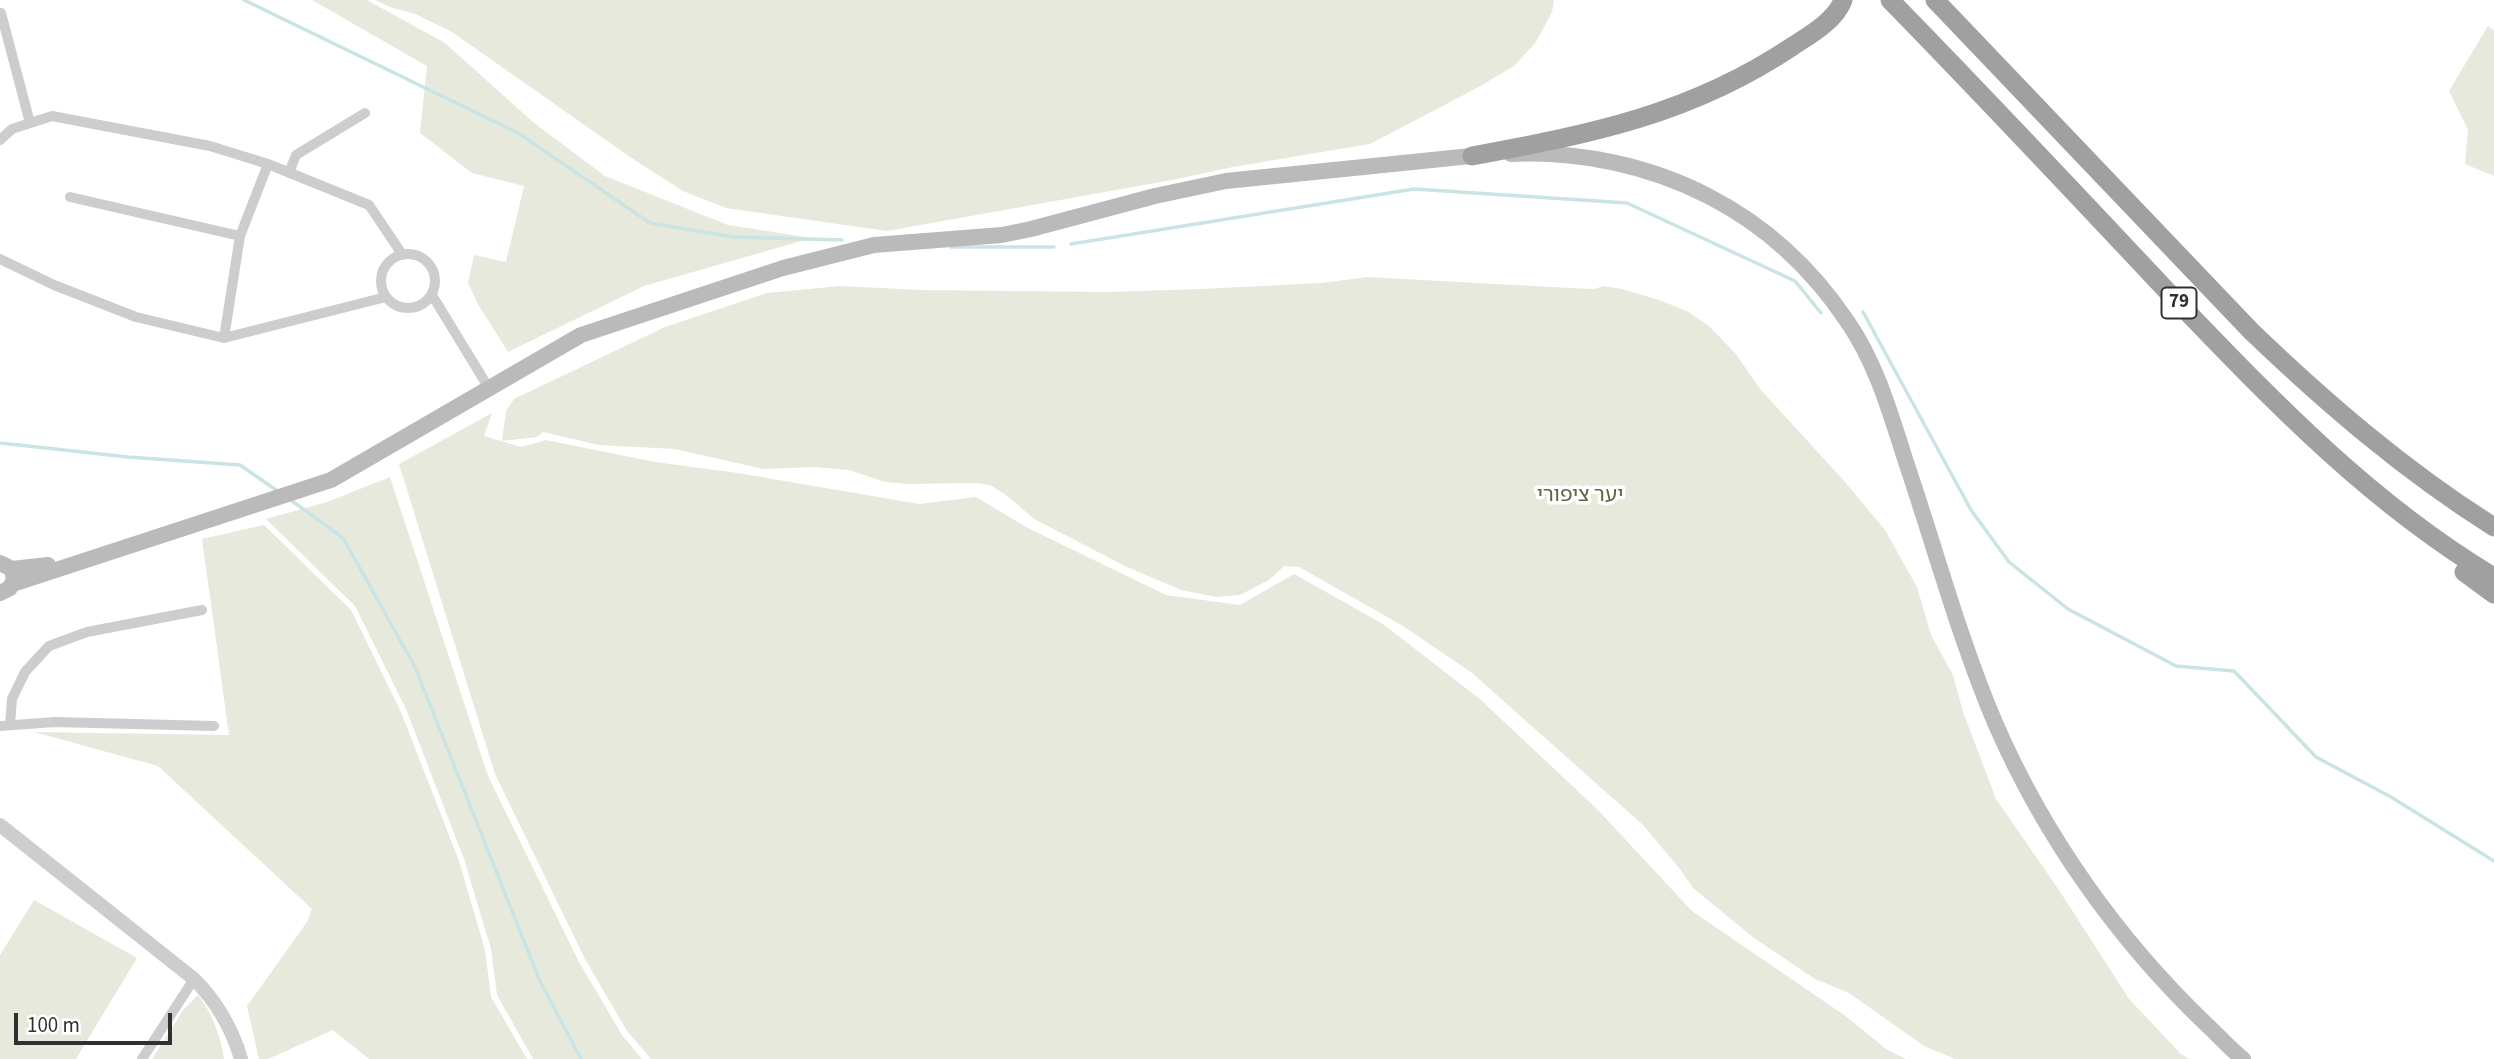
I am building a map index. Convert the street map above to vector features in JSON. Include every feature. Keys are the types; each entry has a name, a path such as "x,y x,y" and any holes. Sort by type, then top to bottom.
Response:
{"highway":[{"path":"1472,156 1616,127 1688,103 1778,56 1837,12 1843,0"},
{"name":"79","path":"1890,0 2264,392 2329,455 2422,528 2494,577"},
{"name":"79","path":"1934,0 2250,331 2302,380 2392,456 2494,527"},
{"path":"2264,392 2330,467 2410,533 2494,594"}],"main road":[{"path":"5,572 78,562 331,480 581,335 783,268 874,245 1002,235 1226,181 1472,156 1520,154 1599,159 1632,166 1676,180 1752,221 1815,278 1849,323 1881,384 1982,689 1997,726 2040,810 2080,875 2115,923 2161,979 2243,1059"}],"street":[{"path":"1,13 30,123"},
{"path":"289,173 296,155 365,113"},
{"path":"0,140 12,129 52,116 210,146 268,164 369,205 402,254"},
{"path":"224,338 240,236 268,164"},
{"path":"70,197 240,236"},
{"path":"402,254 420,257 433,269 435,278 432,295 426,302 409,309 400,307 386,297 381,280 387,264 402,254"},
{"path":"0,258 54,285 136,317 224,338 386,297"},
{"path":"432,295 490,390"},
{"path":"202,610 87,632 49,646 25,672 12,699 5,725 55,723 214,726"},
{"path":"0,825 211,995 234,1035 241,1059"},
{"path":"142,1059 194,979"}],"green space":[{"path":"312,0 367,0 445,43 533,122 605,176 728,225 812,238 644,286 508,352 468,283 474,255 506,262 524,186 472,173 420,133 427,66"},
{"path":"375,0 1554,0 1552,12 1536,42 1514,66 1370,144 887,231 726,208 683,191 452,32 415,14"},
{"path":"2488,26 2494,30 2494,176 2465,164 2468,130 2449,91"},
{"name":"יער ציפורי","path":"1368,277 1594,289 1604,286 1659,300 1687,311 1709,326 1736,354 1760,389 1885,530 1917,587 1931,635 1953,675 1963,712 1996,799 2129,999 2180,1053 2189,1059 1955,1059 1924,1046 1849,993 1815,979 1754,938 1693,888 1643,825 1472,673 1403,626 1299,567 1284,566 1269,580 1240,595 1216,597 1181,590 1127,567 1034,519 990,485 885,482 849,470 814,467 763,469 675,449 599,445 543,432 537,437 502,441 506,411 514,399 665,327 767,293 840,286 921,290 1107,292 1321,283"},
{"path":"492,413 484,436 521,447 546,440 655,462 738,473 919,504 976,497 1026,527 1166,595 1240,605 1294,574 1383,624 1481,700 1598,810 1692,911 1847,1017 1886,1049 1906,1059 651,1059 627,1031 585,959 495,774 399,464"},
{"path":"390,477 488,776 579,962 622,1035 642,1059 533,1059 497,995 491,949 464,859 406,709 355,606 266,519 327,502"},
{"path":"264,525 351,610 401,712 459,861 485,950 491,997 527,1059 369,1059 333,1030 268,1059 259,1059 247,1006 307,922 312,909 158,766 34,732 229,735 202,539"},
{"path":"34,900 137,958 76,1059 0,1059 0,955"},
{"path":"198,995 215,1025 224,1059 152,1059 184,1009"}],"waterway":[{"path":"244,0 518,133 650,223 733,237 842,240"},
{"path":"1071,244 1414,189 1627,203 1795,281 1821,313"},
{"path":"951,247 1054,247"},
{"path":"1863,312 1971,510 2009,562 2068,609 2176,666 2234,671 2316,757 2391,797 2494,861"},
{"path":"0,443 128,457 240,465 279,492"},
{"path":"288,498 343,538 415,667 539,979 581,1059"}]}
